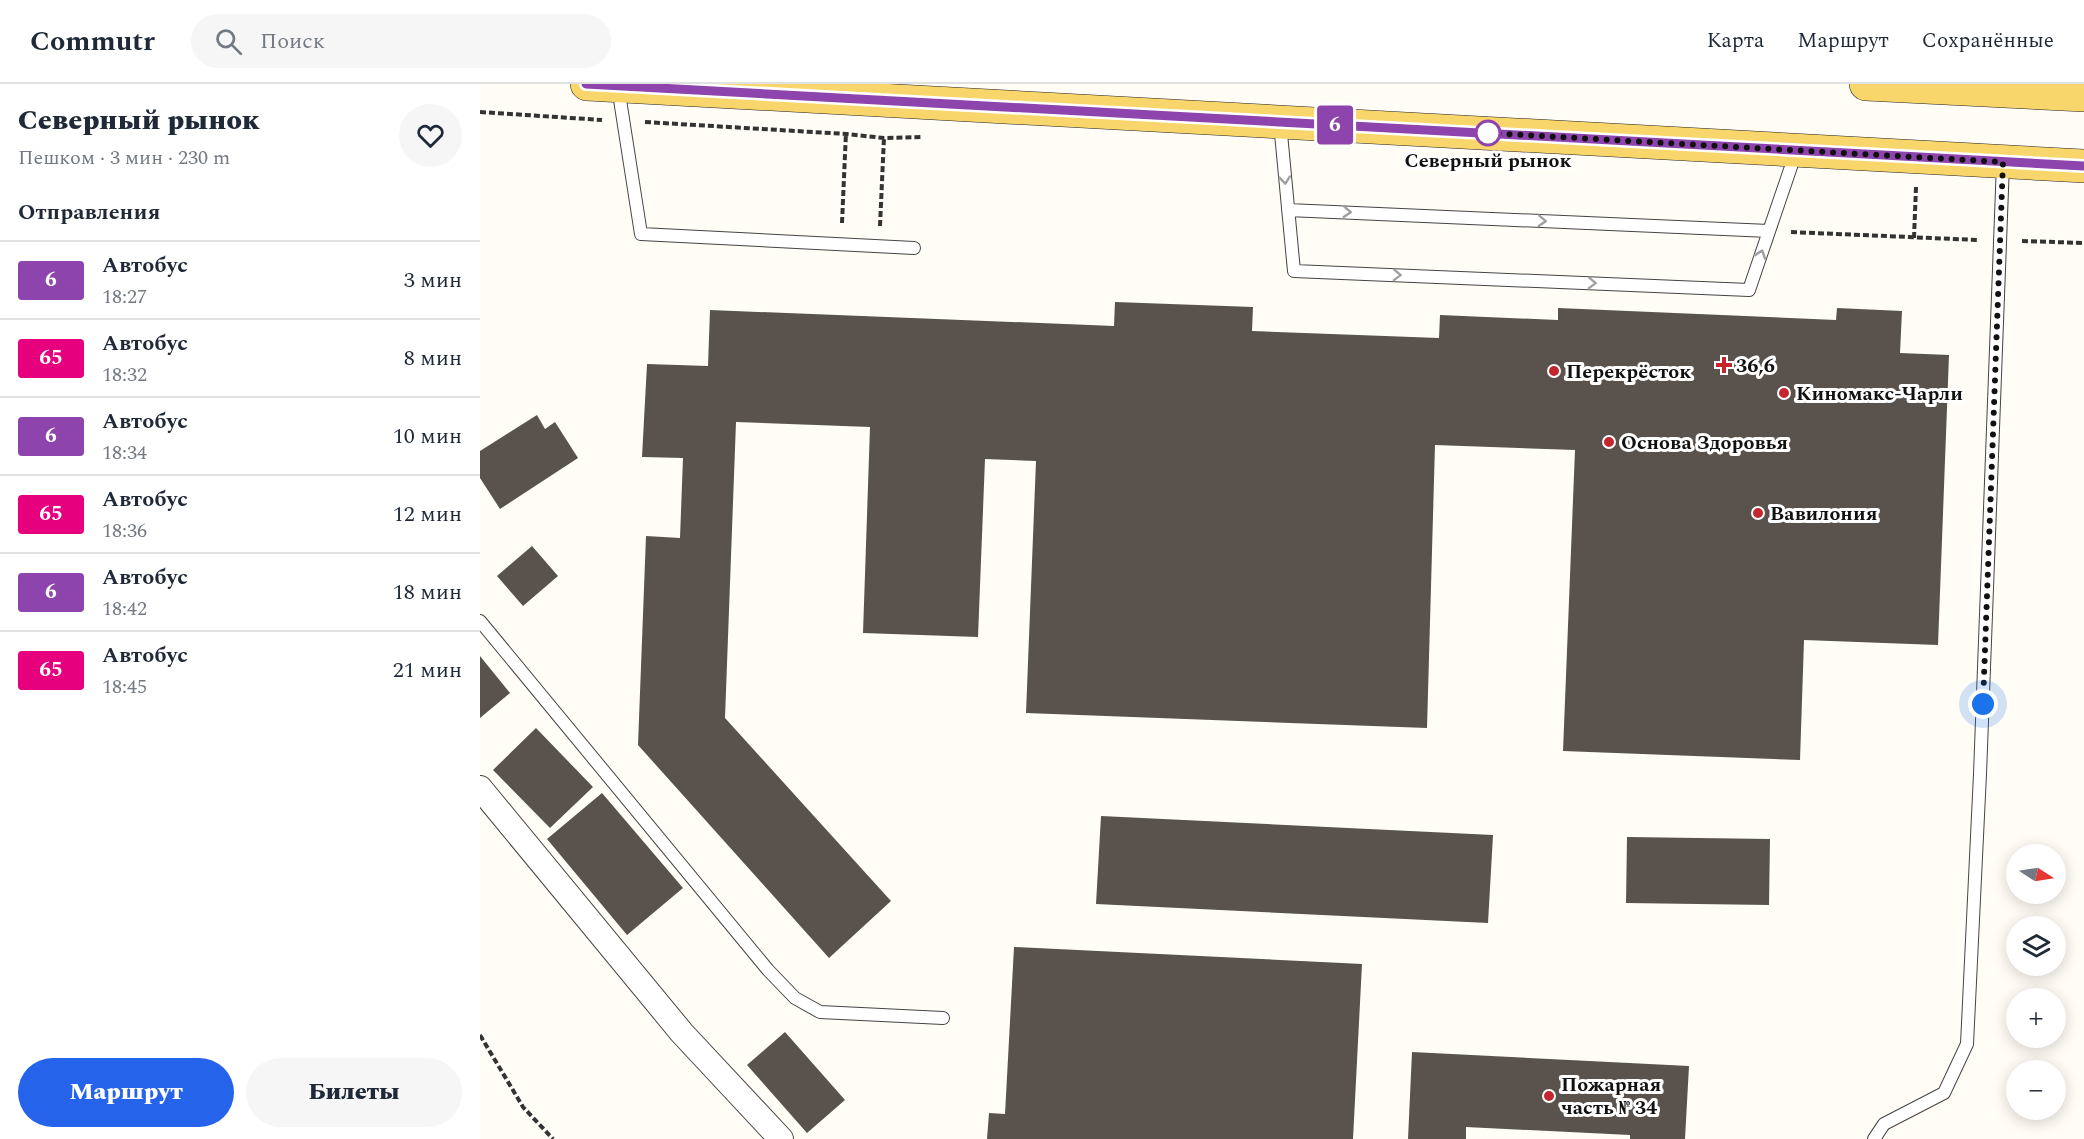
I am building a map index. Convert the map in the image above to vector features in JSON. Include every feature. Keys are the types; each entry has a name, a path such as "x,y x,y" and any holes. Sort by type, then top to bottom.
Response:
{"main road":[{"path":"1866,84 2084,95"},
{"path":"603,85 2084,166"}],"street":[{"path":"480,788 682,1033 782,1139"}],"lane":[{"path":"603,85 641,234 914,248"},
{"path":"1280,122 1294,271 1749,290 1797,149"},
{"path":"1874,1139 1884,1124 1944,1093 1967,1044 1980,774 2003,162"},
{"path":"1288,210 1769,231"},
{"path":"480,621 768,970 795,998 820,1012 943,1018"}],"path":[{"path":"842,207 846,134"},
{"path":"881,208 884,138"},
{"path":"1769,231 2084,243"},
{"path":"480,1035 523,1107 553,1139"}],"building":[{"path":"1115,302 1253,307 1252,331 1439,338 1440,315 1558,320 1558,308 1836,320 1837,308 1902,311 1900,353 1949,355 1938,645 1804,640 1800,760 1563,751 1575,450 1435,445 1427,728 1026,713 1036,461 985,459 978,637 863,633 870,427 736,422 725,718 891,901 829,958 638,745 646,536 680,538 683,458 642,457 647,364 708,366 710,310 1114,326"},
{"path":"537,415 545,429 555,422 578,458 500,509 480,478 480,451"},
{"path":"532,546 558,576 523,606 497,576"},
{"path":"480,656 510,693 480,718"},
{"path":"536,728 593,787 550,828 493,770"},
{"path":"602,793 683,888 627,935 547,839"},
{"path":"1101,816 1493,835 1488,923 1096,904"},
{"path":"1627,837 1770,839 1769,905 1626,903"},
{"path":"1014,947 1362,964 1353,1139 987,1139 989,1113 1005,1114"},
{"path":"785,1032 845,1100 807,1133 747,1065"},
{"name":"Пожарная часть № 34","path":"1412,1052 1689,1066 1685,1139 1630,1139 1630,1135 1466,1127 1466,1139 1408,1139"}],"bus line":[{"name":"6","path":"586,84 2084,166"}],"place":[{"name":"Северный рынок","path":"1488,133"},
{"name":"36,6","path":"1724,365"},
{"name":"Перекрёсток","path":"1554,371"},
{"name":"Киномакс-Чарли","path":"1784,393"},
{"name":"Основа Здоровья","path":"1609,442"},
{"name":"Вавилония","path":"1758,513"},
{"name":"Пожарная часть № 34","path":"1549,1096"}],"route":[{"path":"1488,133 2003,162 1983,704"}]}
